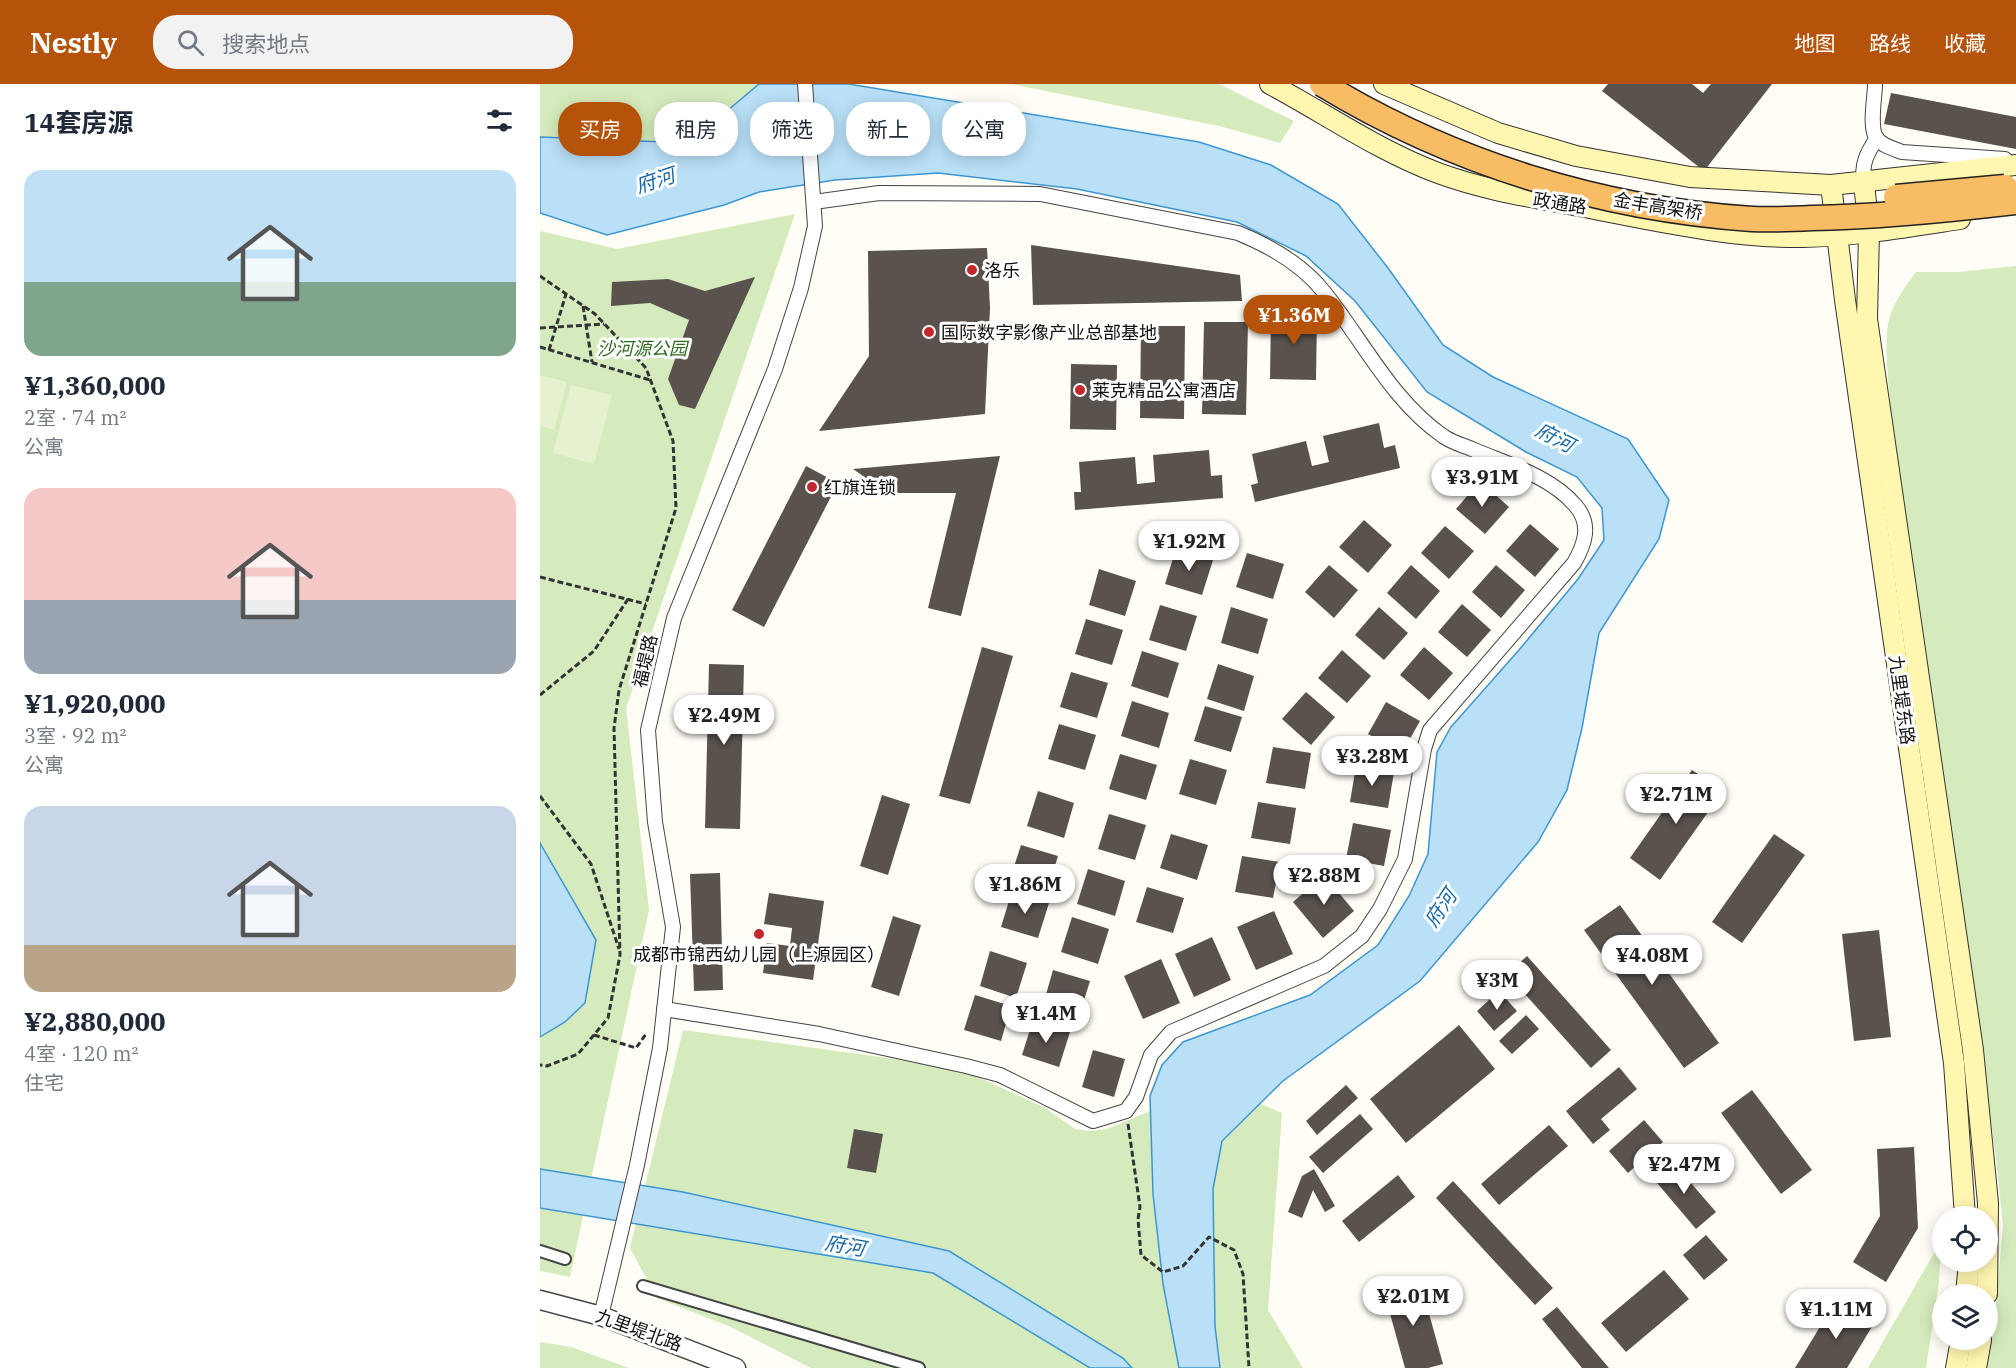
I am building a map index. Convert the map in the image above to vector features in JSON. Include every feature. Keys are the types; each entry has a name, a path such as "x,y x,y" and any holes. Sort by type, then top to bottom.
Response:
{"highway":[{"name":"金丰高架桥","path":"1322,84 1388,122 1532,180 1674,210 1754,219 1840,218 2016,202"},
{"name":"金丰高架桥","path":"1348,84 1381,103 1447,132 1535,164 1592,181 1725,203 1769,206 2016,186"}],"main road":[{"name":"政通路","path":"1270,84 1347,129 1437,172 1519,197 1659,222 1748,234 1802,237 1869,232 2016,211"},
{"path":"1384,84 1497,133 1575,156 1690,177 1831,185 2016,165"},
{"path":"1864,183 1869,232 1867,319 1973,1050 1988,1203 1987,1284"},
{"name":"九里堤东路","path":"1831,185 1836,235 1954,1063 1964,1206"},
{"path":"1956,1368 1959,1350"},
{"path":"1976,1368 1980,1350"}],"street":[{"path":"1875,84 1874,128 1877,138 1902,152 2016,160"},
{"name":"福堤路","path":"601,1316 637,1165 660,1048 673,927 655,822 648,730 674,618 775,369 801,288 815,226 806,90"},
{"path":"1864,183 1862,170 1867,153 1877,138"},
{"path":"664,1009 819,1034 955,1063 1000,1075 1093,1121 1126,1111 1136,1097 1151,1054 1171,1032 1324,966 1362,936 1380,909 1405,860 1422,760 1430,730 1574,563 1584,546 1587,527 1577,506 1556,487 1444,437 1424,420 1392,385 1323,290 1299,267 1268,245 1238,233 1040,194 879,193 814,202"},
{"path":"540,1251 565,1259"},
{"path":"643,1286 919,1368"},
{"name":"九里堤北路","path":"540,1300 601,1316 736,1368"}],"path":[{"path":"540,276 584,306 646,368 672,441 675,508 619,690 614,728 620,955 608,1017 578,1054 547,1066 540,1065"},
{"path":"549,350 566,293"},
{"path":"584,306 592,362"},
{"path":"540,328 604,324"},
{"path":"540,347 651,380"},
{"path":"540,577 646,604"},
{"path":"540,695 594,651 628,599"},
{"path":"540,688 545,693"},
{"path":"540,796 591,864 620,955"},
{"path":"594,1035 636,1048 664,1009"},
{"path":"1126,1111 1140,1207 1138,1220 1142,1255 1162,1272 1183,1266 1209,1238 1234,1250 1243,1274 1249,1368"}],"green space":[{"path":"540,84 759,84 738,102 654,102 654,142 642,141 642,102 558,102 558,138 540,137"},
{"path":"1011,84 1219,84 1294,121 1280,143 1219,126"},
{"name":"沙河源公园","path":"795,214 626,708 649,910 570,1277 540,1271 540,231 617,249"},
{"path":"2016,266 2016,1368 1983,1368 1987,1350 1998,1350 1998,1284 2003,1226 1996,1158 1894,441 1888,377 1887,344 1890,316 1901,293 1916,272 1958,272"},
{"path":"540,375 567,382 554,430 540,426"},
{"path":"571,385 612,395 594,464 553,453"},
{"path":"683,1030 924,1063 967,1072 1045,1108 1075,1129 1091,1131 1107,1129 1214,1084 1282,1113 1268,1310 1303,1368 811,1368 731,1327 657,1298 630,1248"},
{"path":"1932,1257 1932,1272 1939,1272 1939,1282 1939,1284 1932,1284 1932,1328 1926,1368 1868,1368"},
{"path":"540,1342 571,1347 629,1368 540,1368"}],"water":[{"name":"府河","path":"759,84 849,84 958,102 942,102 942,156 1026,156 1026,113 1199,142 1271,165 1338,204 1388,268 1443,345 1493,377 1628,439 1669,500 1659,539 1599,633 1582,728 1567,790 1538,842 1420,981 1283,1081 1222,1141 1213,1189 1215,1326 1220,1368 1179,1368 1163,1284 1153,1194 1150,1096 1162,1065 1183,1042 1310,995 1378,945 1409,896 1428,854 1437,752 1451,727 1578,579 1604,540 1602,508 1577,477 1526,452 1427,392 1355,301 1306,256 1237,222 1077,189 938,173 835,180 759,192 724,205 607,235 540,213 540,137 558,138 558,156 642,156 642,141 654,142 654,156 738,156 738,102"},
{"path":"540,843 596,940 585,1003 565,1022 540,1037"},
{"name":"府河","path":"540,1169 683,1192 949,1251 1123,1358 1132,1368 1090,1368 933,1273 540,1208"}],"building":[{"path":"1608,84 1692,84 1703,93 1711,84 1772,84 1704,171 1602,91"},
{"path":"1891,93 2016,117 2016,149 1884,124"},
{"path":"1031,245 1240,275 1242,301 1033,305"},
{"name":"国际数字影像产业总部基地","path":"987,248 990,308 985,414 819,431 869,356 868,251"},
{"path":"755,277 695,409 679,405 668,379 689,320 650,303 611,306 612,282 668,279 705,291"},
{"path":"1271,313 1317,314 1316,380 1270,379"},
{"path":"1204,322 1248,322 1246,415 1202,414"},
{"path":"1141,326 1185,326 1184,419 1140,418"},
{"path":"1071,364 1117,365 1116,430 1070,429"},
{"path":"1379,423 1384,448 1395,445 1400,468 1255,502 1251,485 1258,483 1252,454 1306,441 1312,466 1329,462 1323,436"},
{"path":"1209,450 1211,476 1222,475 1223,498 1075,510 1074,492 1081,492 1079,462 1135,457 1137,484 1155,482 1153,455"},
{"path":"1000,456 961,616 928,608 956,493 887,493 853,469"},
{"path":"806,466 838,483 764,627 732,610"},
{"path":"1480,481 1509,507 1485,534 1456,509"},
{"path":"1364,520 1392,545 1368,573 1339,547"},
{"path":"1530,524 1559,549 1535,577 1506,551"},
{"path":"1445,526 1474,551 1449,579 1421,553"},
{"path":"1176,549 1213,560 1202,595 1165,584"},
{"path":"1247,553 1284,564 1273,599 1236,587"},
{"path":"1329,565 1358,590 1334,618 1305,592"},
{"path":"1411,565 1440,591 1416,619 1387,593"},
{"path":"1496,565 1525,590 1501,618 1472,592"},
{"path":"1099,569 1136,581 1125,616 1089,605"},
{"path":"1462,604 1491,630 1467,657 1438,632"},
{"path":"1160,605 1197,616 1186,651 1149,640"},
{"path":"1231,607 1268,619 1258,654 1221,643"},
{"path":"1379,607 1408,633 1384,660 1355,635"},
{"path":"1086,619 1123,630 1112,665 1075,654"},
{"path":"982,647 1013,656 970,804 939,796"},
{"path":"1424,647 1453,673 1429,700 1400,675"},
{"path":"1342,650 1371,676 1347,703 1318,678"},
{"path":"1142,651 1179,663 1168,698 1131,686"},
{"path":"709,664 744,665 740,829 705,828"},
{"path":"1218,664 1254,676 1244,711 1207,699"},
{"path":"1071,672 1108,683 1097,718 1060,707"},
{"path":"1306,692 1335,717 1311,745 1282,719"},
{"path":"1132,701 1169,713 1159,748 1121,736"},
{"path":"1386,702 1420,721 1402,753 1368,734"},
{"path":"1205,706 1242,717 1231,752 1194,741"},
{"path":"1059,724 1096,735 1085,770 1048,759"},
{"path":"1273,747 1311,753 1305,789 1266,783"},
{"path":"1120,754 1157,765 1146,800 1109,789"},
{"path":"1190,759 1227,770 1216,805 1179,794"},
{"path":"1356,766 1394,772 1388,808 1350,802"},
{"path":"1692,770 1723,791 1660,880 1630,858"},
{"path":"1038,791 1074,803 1064,838 1027,826"},
{"path":"882,795 910,804 888,875 860,866"},
{"path":"1258,802 1296,808 1290,844 1251,838"},
{"path":"1109,814 1146,825 1135,860 1098,849"},
{"path":"1353,823 1391,830 1384,866 1346,859"},
{"path":"1171,834 1208,845 1197,880 1160,868"},
{"path":"1774,834 1805,855 1742,943 1712,922"},
{"path":"1021,845 1058,856 1047,891 1010,879"},
{"path":"1242,856 1280,862 1273,898 1235,892"},
{"path":"1088,869 1125,881 1115,916 1077,904"},
{"path":"720,873 723,990 694,991 690,874"},
{"path":"1324,875 1354,911 1323,938 1293,902"},
{"path":"1147,887 1184,898 1173,933 1136,922"},
{"path":"1012,891 1049,903 1038,938 1001,927"},
{"path":"769,893 824,901 813,980 763,973 767,943 790,946 792,928 764,924"},
{"path":"1620,905 1719,1043 1684,1068 1584,930"},
{"path":"1274,911 1293,954 1256,970 1237,927"},
{"path":"893,916 921,925 899,996 871,987"},
{"path":"1072,917 1109,929 1098,964 1061,952"},
{"path":"1879,930 1891,1037 1854,1041 1842,934"},
{"path":"1212,937 1231,980 1194,997 1175,954"},
{"path":"990,951 1027,963 1016,998 980,986"},
{"path":"1527,956 1611,1050 1591,1068 1507,974"},
{"path":"1161,959 1180,1003 1143,1019 1124,976"},
{"path":"1053,970 1090,981 1079,1016 1043,1005"},
{"path":"1499,991 1517,1011 1494,1031 1477,1011"},
{"path":"975,995 1011,1006 1001,1041 964,1030"},
{"path":"1526,1015 1539,1029 1512,1054 1499,1041"},
{"path":"1033,1020 1070,1032 1059,1067 1022,1055"},
{"path":"1459,1025 1495,1069 1406,1143 1370,1099"},
{"path":"1093,1050 1125,1059 1114,1097 1082,1087"},
{"path":"1619,1067 1637,1089 1601,1119 1610,1130 1593,1144 1566,1111"},
{"path":"1346,1085 1358,1098 1317,1135 1306,1121"},
{"path":"1752,1090 1812,1170 1781,1194 1721,1113"},
{"path":"1360,1114 1373,1129 1323,1173 1309,1157"},
{"path":"1644,1120 1663,1142 1628,1173 1609,1151"},
{"path":"1549,1125 1568,1146 1499,1205 1481,1184"},
{"path":"854,1129 883,1134 876,1173 847,1168"},
{"path":"1914,1147 1918,1228 1886,1282 1853,1262 1880,1216 1877,1149"},
{"path":"1671,1160 1716,1212 1696,1229 1652,1177"},
{"path":"1314,1169 1335,1206 1325,1212 1313,1190 1302,1218 1288,1212 1302,1176"},
{"path":"1398,1175 1415,1197 1359,1242 1342,1221"},
{"path":"1453,1181 1553,1288 1535,1305 1436,1198"},
{"path":"1706,1235 1728,1260 1704,1280 1683,1255"},
{"path":"1664,1270 1689,1299 1626,1352 1601,1323"},
{"path":"1420,1281 1443,1364 1428,1368 1405,1368 1384,1292"},
{"path":"1835,1302 1873,1325 1847,1368 1795,1368"},
{"path":"1557,1307 1609,1368 1582,1368 1542,1319"}],"place":[{"name":"洛乐","path":"972,270"},
{"name":"国际数字影像产业总部基地","path":"929,332"},
{"name":"莱克精品公寓酒店","path":"1080,390"},
{"name":"红旗连锁","path":"812,487"},
{"name":"成都市锦西幼儿园（上源园区）","path":"759,934"}]}
